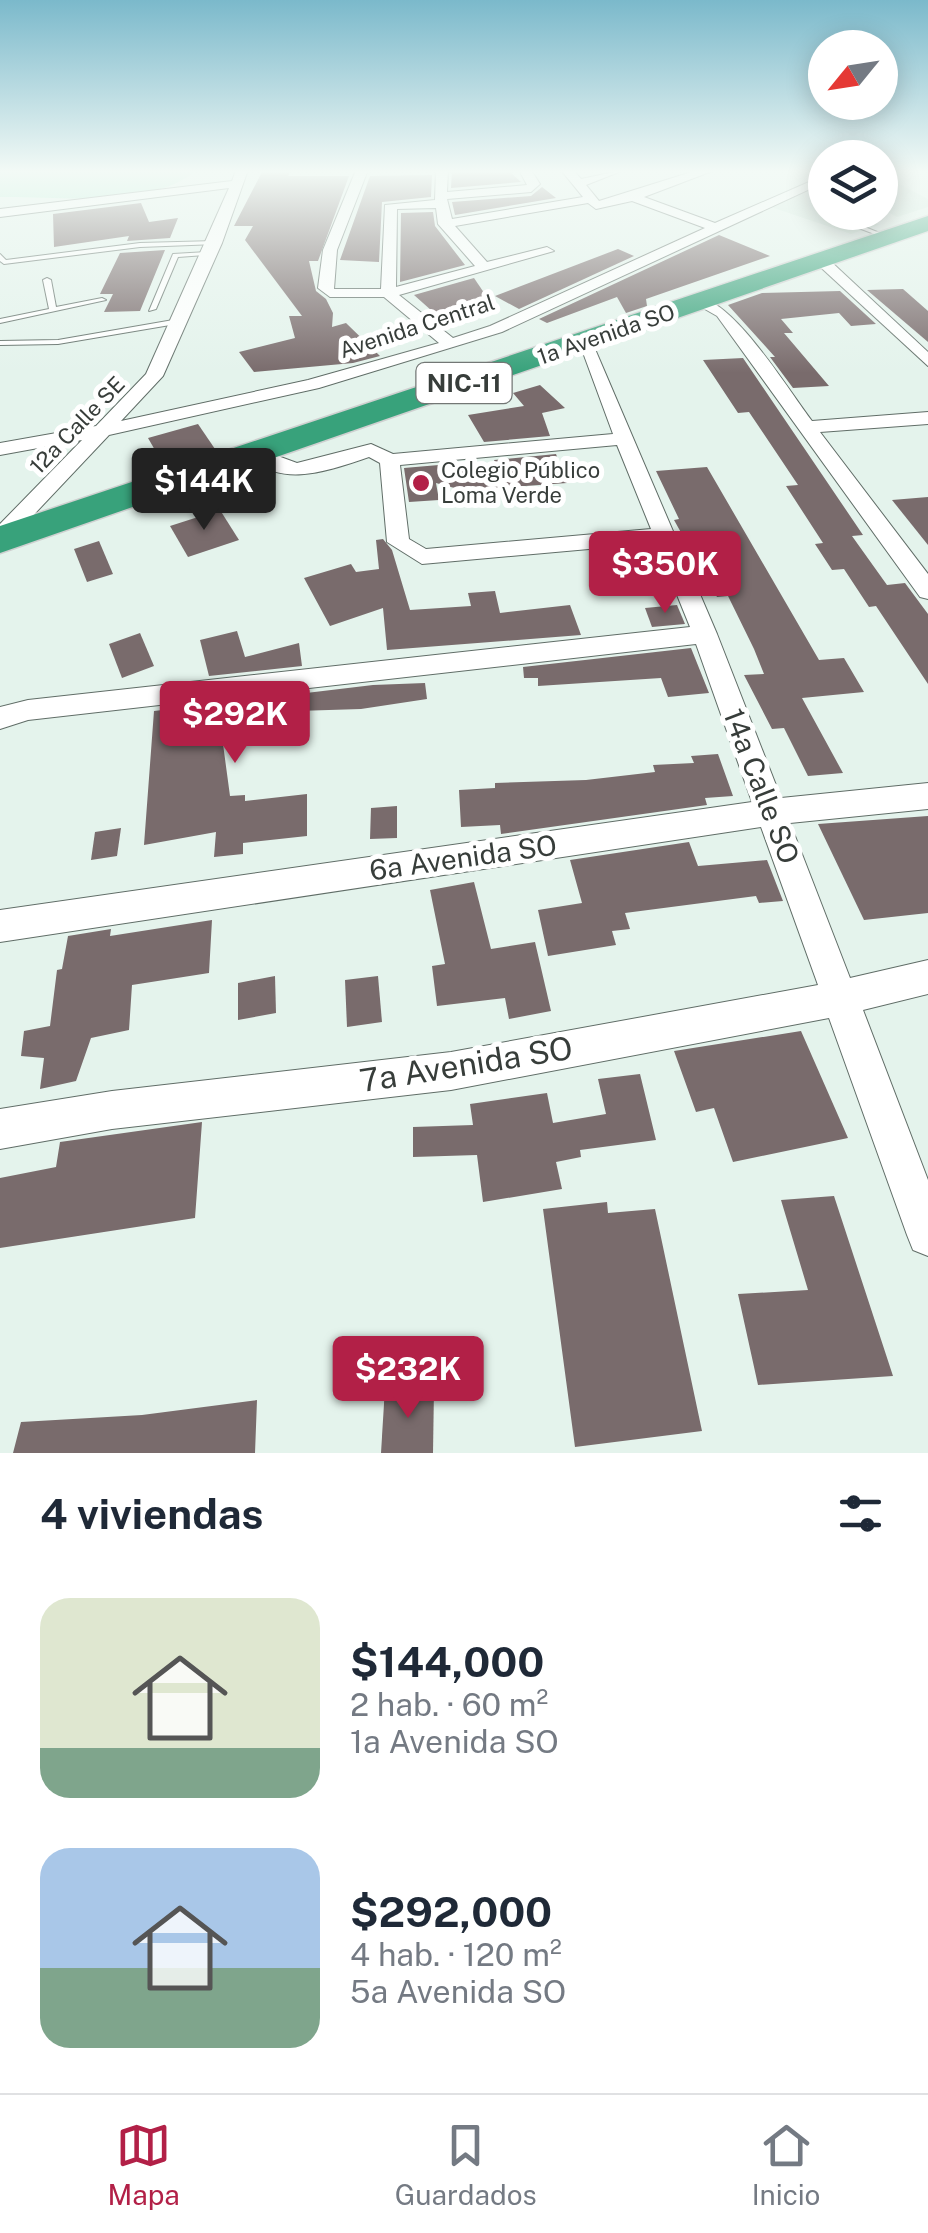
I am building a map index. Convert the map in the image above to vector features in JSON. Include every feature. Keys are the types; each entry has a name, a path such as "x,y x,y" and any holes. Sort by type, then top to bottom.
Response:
{"highway":[{"name":"1a Avenida SO","path":"0,538 891,238"}],"street":[{"name":"12a Calle SE","path":"0,538 154,376 217,238"},
{"path":"334,238 325,288 330,293 388,293 547,251"},
{"path":"385,238 388,293 451,345"},
{"path":"457,238 485,268"},
{"name":"Avenida Central","path":"0,448 331,380 451,345 496,329 688,238"},
{"path":"821,260 928,361"},
{"path":"701,301 722,313 928,591"},
{"name":"14a Calle SO","path":"584,342 705,634 928,1235"},
{"path":"806,427 928,418"},
{"path":"256,454 270,466 287,472 372,450 390,460 624,438"},
{"path":"390,460 398,542 422,557 664,536"},
{"path":"0,718 28,710 705,634"},
{"name":"6a Avenida SO","path":"0,926 772,812 928,796"},
{"name":"7a Avenida SO","path":"0,1129 97,1108 449,1071 842,998 928,977"}],"lane":[{"path":"1,260 140,245 213,248"},
{"path":"152,309 175,254 213,248"},
{"path":"47,280 53,310"},
{"path":"0,321 102,300"},
{"path":"0,342 58,342 179,321"}],"building":[{"path":"54,238 117,238 54,247"},
{"path":"128,238 170,238 170,238 127,241"},
{"path":"326,238 318,261 309,261 316,291 326,299 333,313 332,327 346,323 380,356 353,363 254,372 239,352 295,338 289,316 302,316 245,240"},
{"path":"348,238 380,238 379,262 340,260"},
{"path":"401,238 444,238 465,265 400,282"},
{"path":"713,238 726,238 770,256 646,299 647,306 626,313 617,297 547,323 539,319"},
{"path":"618,249 634,256 519,309 495,296"},
{"path":"165,250 140,311 104,312 113,294 100,294 120,253"},
{"path":"474,278 493,306 441,319 414,295"},
{"path":"903,289 928,311 928,342 867,290"},
{"path":"840,291 876,324 851,326 839,313 781,319 793,333 784,333 829,386 793,388 770,357 775,357 728,305 762,293"},
{"path":"743,358 863,535 852,536 887,585 905,583 928,614 928,684 876,606 869,607 844,569 832,570 815,544 823,543 786,486 798,485 749,412 738,413 703,360"},
{"path":"540,385 565,408 542,413 550,436 484,442 468,415 524,406 513,393"},
{"path":"198,424 215,449 163,464 148,438"},
{"path":"556,454 567,483 482,489 484,496 436,483 439,500 409,502 404,468 462,463 497,466 494,460"},
{"path":"707,467 819,660 844,658 864,692 802,698 843,773 808,776 784,728 772,729 744,675 764,674 754,649 728,596 717,597 674,520 679,519 656,471"},
{"path":"928,497 928,545 892,500"},
{"path":"220,510 239,540 188,557 170,526"},
{"path":"383,539 392,550 410,610 471,606 468,593 495,591 500,613 570,605 581,635 387,650 383,608 330,626 304,578 351,564 356,572 379,569 376,540"},
{"path":"99,541 113,574 87,582 74,549"},
{"path":"639,548 657,594 618,596 604,551"},
{"path":"677,605 685,624 652,627 645,608"},
{"path":"237,631 245,657 299,643 302,666 209,676 200,640"},
{"path":"140,633 154,666 122,678 109,644"},
{"path":"691,648 709,693 668,697 661,678 538,686 538,678 524,678 523,667"},
{"path":"425,683 427,699 361,709 297,711 299,722 245,730 247,739 223,744 230,796 245,795 245,801 307,794 307,836 243,843 243,854 214,857 216,832 144,845 154,711 373,685"},
{"path":"718,754 733,796 705,798 707,805 501,834 500,825 461,827 459,790 495,788 495,783 586,780 655,772 653,765 694,763 691,756"},
{"path":"397,806 397,838 370,839 371,808"},
{"path":"928,816 928,913 864,920 818,824"},
{"path":"121,828 117,856 91,860 95,832"},
{"path":"689,842 698,866 767,860 783,901 759,903 756,896 625,913 630,929 612,931 616,945 548,956 538,910 582,903 570,860"},
{"path":"474,882 491,949 535,942 551,1011 509,1019 505,998 437,1006 432,966 445,964 430,890"},
{"path":"212,920 209,973 132,985 129,1030 91,1038 76,1081 40,1089 44,1058 21,1056 24,1031 50,1026 57,970 62,969 68,936 111,929 110,936"},
{"path":"275,976 276,1013 238,1020 238,983"},
{"path":"378,976 382,1022 347,1027 345,980"},
{"path":"801,1031 848,1138 733,1162 714,1108 696,1112 674,1051"},
{"path":"640,1074 656,1140 580,1150 581,1157 556,1162 562,1189 483,1202 477,1155 413,1157 413,1127 473,1125 470,1104 547,1093 553,1123 606,1114 598,1079"},
{"path":"202,1122 195,1218 0,1248 0,1178 56,1167 60,1142"},
{"path":"834,1196 893,1376 758,1385 738,1294 808,1290 781,1200"},
{"path":"607,1202 608,1213 655,1209 702,1431 575,1447 543,1209"},
{"path":"385,1387 434,1388 433,1453 381,1453"},
{"path":"257,1400 255,1453 13,1453 21,1422 142,1415"}],"place":[{"name":"Colegio Público Loma Verde","path":"421,483"}]}
